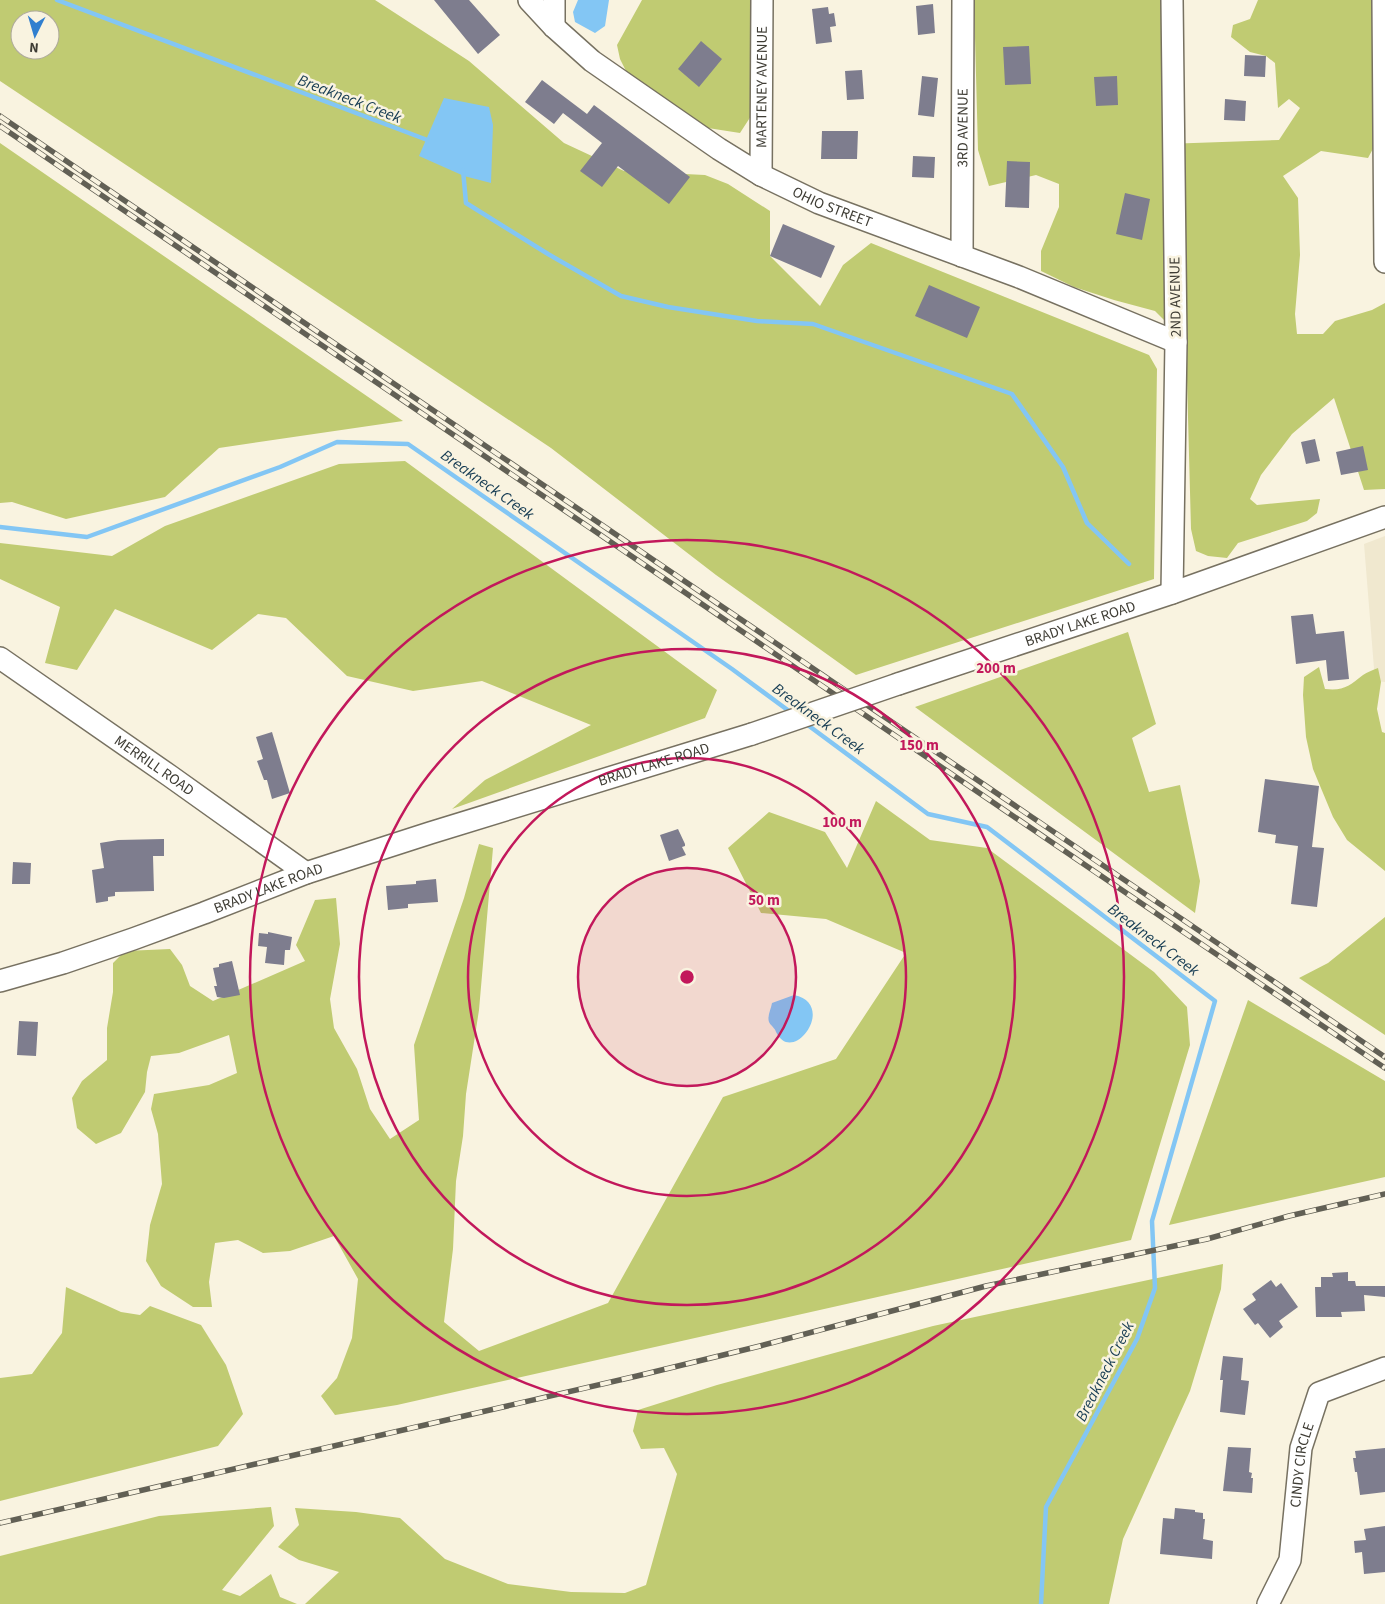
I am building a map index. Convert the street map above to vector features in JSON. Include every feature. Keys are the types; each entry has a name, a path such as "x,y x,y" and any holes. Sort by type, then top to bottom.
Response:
{"street":[{"name":"OHIO STREET","path":"529,0 554,27 592,61 630,89 761,175 819,203 1019,278 1176,342"},
{"path":"554,0 554,27"},
{"name":"MARTENEY AVENUE","path":"761,175 762,0"},
{"name":"3RD AVENUE","path":"962,256 963,0"},
{"name":"2ND AVENUE","path":"1172,0 1176,342 1172,593"},
{"path":"1383,0 1385,262"},
{"name":"BRADY LAKE ROAD","path":"0,981 63,963 133,939 306,873 752,734 1172,593 1385,517"},
{"name":"MERRILL ROAD","path":"0,658 306,873"},
{"name":"CINDY CIRCLE","path":"1268,1604 1290,1560 1301,1448 1319,1393 1385,1368"}],"shaded area":[{"path":"1385,536 1385,682 1375,681 1364,544"}],"green space":[{"path":"0,0 375,0 469,61 564,143 624,171 705,175 728,184 770,211 770,256 820,306 843,265 871,243 1149,355 1157,369 1154,579 856,675 716,575 551,448 0,81"},
{"path":"642,0 755,0 751,116 740,133 695,126 629,77 620,59 617,45"},
{"path":"974,0 1164,0 1165,144 1279,140 1300,108 1289,99 1278,108 1275,63 1266,56 1250,52 1231,37 1233,25 1250,19 1258,0 1373,0 1375,145 1368,158 1321,151 1283,176 1298,198 1300,255 1295,314 1297,334 1323,334 1335,321 1372,310 1385,303 1385,489 1364,490 1334,398 1292,434 1261,475 1250,499 1257,505 1320,499 1317,513 1307,521 1238,543 1227,558 1208,556 1196,551 1191,529 1186,342 1155,311 1074,287 1041,271 1041,251 1059,207 1059,184 1036,175 989,186 978,150"},
{"path":"0,143 403,421 219,448 165,497 66,519 12,502 0,503"},
{"path":"405,461 717,690 705,718 452,809 485,780 591,725 482,681 413,691 347,676 286,618 258,614 212,650 115,609 77,670 45,663 60,607 0,579 0,543 112,556 165,526 339,464"},
{"path":"1128,632 1156,724 1132,738 1149,792 1180,785 1200,881 1195,913 915,707"},
{"path":"1319,667 1325,689 1346,687 1378,668 1381,682 1377,709 1382,732 1385,733 1385,871 1347,840 1333,817 1313,769 1306,737 1303,695 1304,677"},
{"path":"876,801 930,840 987,848 1154,972 1187,1007 1190,1045 1131,1240 397,1405 335,1415 321,1396 337,1378 352,1338 358,1279 334,1236 290,1251 263,1253 238,1240 215,1243 209,1282 212,1307 193,1307 161,1286 146,1261 150,1225 162,1184 158,1134 151,1109 154,1094 209,1085 237,1073 229,1035 179,1053 151,1056 145,1092 121,1133 96,1144 77,1128 72,1098 82,1081 107,1060 107,1028 113,992 113,963 125,951 170,949 182,965 190,986 213,1001 305,961 296,945 315,900 336,898 340,944 330,999 334,1028 357,1069 370,1109 390,1139 419,1120 414,1045 464,898 479,844 493,848 479,1010 466,1094 463,1136 456,1181 453,1249 444,1322 479,1351 608,1303 723,1097 836,1059 906,953 826,919 761,913 728,848 769,812 825,832 847,868"},
{"path":"1385,917 1385,1035 1299,978 1328,963"},
{"path":"1248,1000 1385,1081 1385,1177 1169,1225"},
{"path":"1223,1264 1221,1289 1190,1391 1123,1539 1109,1604 305,1604 339,1572 299,1560 278,1547 299,1525 295,1508 356,1512 400,1518 445,1559 508,1584 571,1592 625,1593 646,1585 677,1474 664,1448 641,1449 633,1431 638,1410 717,1385 933,1326"},
{"path":"66,1287 121,1312 140,1315 150,1306 201,1325 226,1365 243,1414 218,1446 0,1501 0,1378 32,1374 62,1333"},
{"path":"271,1507 274,1526 222,1590 240,1596 271,1574 280,1597 297,1604 0,1604 0,1556 159,1516"}],"water":[{"path":"578,0 609,0 605,26 595,33 575,22 573,12"},
{"path":"444,98 489,107 493,125 491,183 464,176 419,156"},
{"path":"794,995 807,1001 812,1010 812,1020 808,1030 801,1038 792,1042 783,1041 769,1022 768,1017 772,1003"}],"building":[{"path":"434,0 469,0 500,35 478,54"},
{"path":"933,4 935,33 918,35 916,6"},
{"path":"828,7 829,14 834,13 836,26 830,27 832,42 816,44 812,9"},
{"path":"701,41 722,59 699,87 678,69"},
{"path":"1029,46 1031,84 1005,85 1003,47"},
{"path":"1245,55 1266,56 1265,77 1244,76"},
{"path":"862,70 864,99 847,100 845,71"},
{"path":"922,76 938,78 934,117 918,115"},
{"path":"1117,76 1118,105 1096,106 1094,77"},
{"path":"542,80 587,114 594,105 690,177 669,204 618,166 602,187 580,171 602,143 563,113 554,124 525,102"},
{"path":"1225,99 1246,101 1245,121 1224,120"},
{"path":"822,131 858,131 857,159 821,159"},
{"path":"913,156 935,157 934,178 912,177"},
{"path":"1007,161 1030,162 1029,208 1005,207"},
{"path":"1125,193 1150,199 1142,240 1116,234"},
{"path":"783,224 835,246 821,278 770,256"},
{"path":"929,285 980,307 967,338 915,316"},
{"path":"1315,439 1320,461 1306,464 1301,442"},
{"path":"1363,446 1368,470 1341,475 1336,452"},
{"path":"1313,614 1316,634 1344,631 1349,679 1328,681 1326,660 1296,664 1291,616"},
{"path":"272,732 290,793 272,799 267,780 264,780 257,761 263,759 256,737"},
{"path":"1265,779 1319,786 1312,847 1324,848 1317,907 1291,904 1298,846 1275,843 1276,835 1258,832"},
{"path":"678,829 685,844 682,847 686,855 669,861 660,835"},
{"path":"164,839 164,856 153,856 154,891 115,892 115,896 108,897 108,901 96,903 92,870 104,868 100,843 118,840"},
{"path":"13,862 31,863 30,884 12,884"},
{"path":"436,879 438,902 408,904 408,908 388,910 386,886 416,884 416,881"},
{"path":"268,932 292,937 290,950 285,950 284,965 265,963 267,947 258,946 259,933 268,934"},
{"path":"232,961 240,995 224,998 217,997 214,986 217,986 213,968 219,967 219,964"},
{"path":"19,1021 38,1022 36,1056 17,1055"},
{"path":"1348,1272 1348,1281 1355,1281 1356,1286 1385,1286 1385,1297 1364,1295 1365,1311 1341,1312 1342,1317 1316,1317 1315,1287 1321,1287 1321,1277 1333,1277 1332,1273"},
{"path":"1271,1280 1276,1287 1281,1283 1298,1307 1279,1321 1283,1327 1270,1338 1258,1323 1255,1325 1243,1309 1256,1300 1252,1294"},
{"path":"1223,1356 1243,1358 1241,1380 1249,1381 1245,1415 1220,1412 1223,1380 1220,1380"},
{"path":"1228,1447 1251,1448 1249,1472 1252,1473 1251,1478 1253,1478 1252,1493 1223,1491"},
{"path":"1385,1448 1385,1492 1360,1495 1353,1458 1356,1458 1355,1451"},
{"path":"1175,1508 1195,1510 1195,1512 1203,1513 1203,1519 1205,1519 1203,1539 1213,1541 1212,1559 1160,1554 1163,1518 1174,1519"},
{"path":"1385,1526 1385,1572 1364,1574 1362,1552 1355,1553 1354,1541 1366,1540 1364,1529"}],"waterway":[{"name":"Breakneck Creek","path":"57,0 430,141"},
{"name":"Breakneck Creek","path":"463,170 466,203 548,254 621,296 668,307 757,321 813,324 1012,394 1063,467 1087,523 1129,564"},
{"name":"Breakneck Creek","path":"0,527 87,537 280,467 337,442 408,444 732,669 793,714"},
{"name":"Breakneck Creek","path":"805,723 928,814 987,827 1215,1001 1152,1221 1155,1288 1137,1339 1046,1507 1041,1604"}],"railway":[{"path":"0,116 1385,1057"},
{"path":"0,126 1385,1068"},
{"path":"0,1523 637,1376 760,1346 986,1286 1207,1239 1289,1216 1385,1194"}]}
